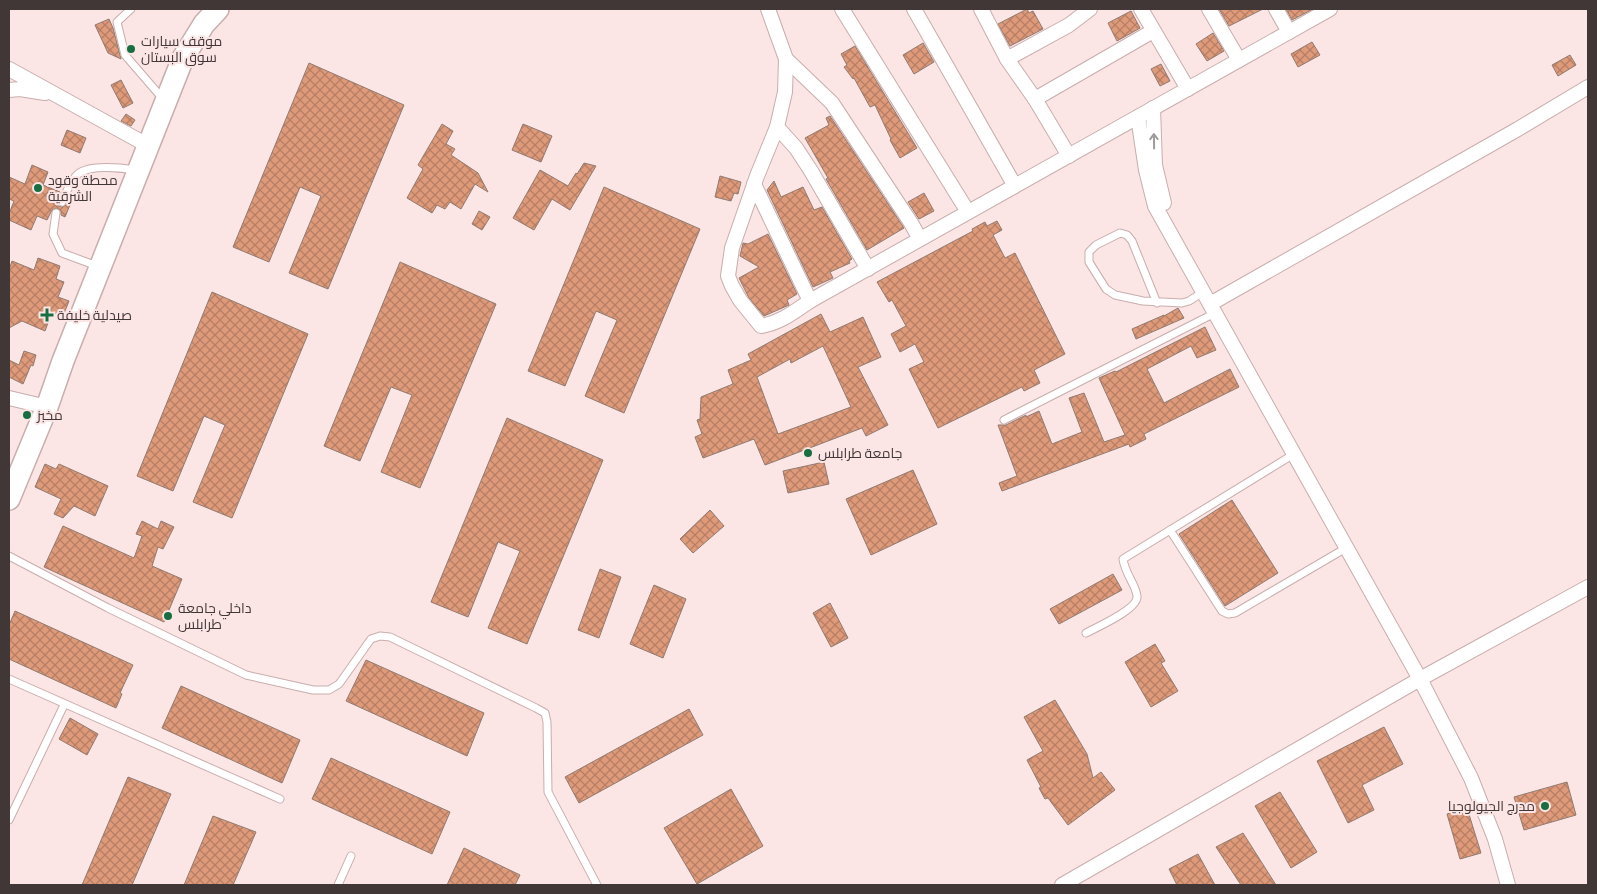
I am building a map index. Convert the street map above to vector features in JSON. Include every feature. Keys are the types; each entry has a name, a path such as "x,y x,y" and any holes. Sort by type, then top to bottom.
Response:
{"main road":[{"path":"9,500 47,407 147,145 183,58 204,24 218,9"}],"street":[{"path":"768,9 786,59 785,92 777,128 754,184 732,248 728,276 740,300 761,326 789,316 810,301 1330,9"},
{"path":"842,9 968,212"},
{"path":"914,9 1015,186"},
{"path":"981,9 1007,59 1035,99 1069,156"},
{"path":"1007,59 1069,24 1090,9"},
{"path":"1141,9 1188,89"},
{"path":"1210,9 1239,60"},
{"path":"1276,9 1289,32"},
{"path":"1035,99 1153,31"},
{"path":"786,59 832,103 920,239"},
{"path":"9,69 147,145"},
{"path":"1210,303 1588,87"},
{"path":"9,90 20,89 53,94"},
{"path":"1153,108 1155,166 1174,240"},
{"path":"1138,117 1146,170 1155,206 1420,679 1475,785 1495,839 1508,885"},
{"path":"777,128 796,148 812,171 868,269"},
{"path":"754,184 810,301"},
{"path":"9,398 47,407"},
{"path":"1062,885 1420,679 1588,587"}],"lane":[{"path":"131,9 117,22 125,55 165,101"},
{"path":"62,202 77,174 92,168 112,167 138,170"},
{"path":"56,213 53,234 62,253 100,266"},
{"path":"1157,302 1132,241 1127,235 1120,233 1096,245 1089,252 1089,262 1106,289 1115,295 1143,301 1157,302 1182,303 1189,301 1210,303"},
{"path":"1004,420 1210,303"},
{"path":"1086,634 1135,604 1137,596 1124,568 1123,560 1294,454"},
{"path":"1170,530 1222,611 1228,614 1235,613 1346,548"},
{"path":"9,556 108,608 246,675 313,690 329,690 339,684 371,639 380,636 390,637 545,713 547,722 548,792 598,885"},
{"path":"9,679 280,799"},
{"path":"9,820 64,704"},
{"path":"338,885 351,856"}],"building":[{"path":"1027,9 1029,13 1033,11 1043,29 1010,46 998,24"},
{"path":"1219,9 1263,9 1229,26"},
{"path":"1286,9 1313,9 1292,20"},
{"path":"1131,11 1140,28 1117,41 1108,23"},
{"path":"109,19 121,59 108,53 95,25"},
{"path":"1213,33 1224,51 1207,61 1196,44"},
{"path":"1312,42 1320,55 1298,67 1291,54"},
{"path":"923,43 934,62 914,74 903,55"},
{"path":"855,46 917,148 900,158 875,105 870,107 854,78 844,67 847,65 841,54"},
{"path":"1570,55 1576,65 1558,76 1552,65"},
{"path":"309,63 404,105 328,289 289,273 321,196 300,187 269,262 233,247"},
{"path":"1161,64 1170,81 1160,86 1151,69"},
{"path":"121,80 133,103 123,108 111,85"},
{"path":"126,114 135,120 131,126 121,121"},
{"path":"830,116 904,228 867,250 805,138 829,125 826,118"},
{"path":"442,124 453,131 446,144 455,149 451,155 478,173 488,192 475,184 461,209 450,202 445,209 437,205 432,213 407,198 423,169 418,165"},
{"path":"523,124 552,136 541,162 512,150"},
{"path":"67,130 86,138 80,153 61,145"},
{"path":"584,163 596,166 570,210 552,199 534,230 513,218 540,170 568,186"},
{"path":"32,165 48,172 43,185 60,192 57,200 58,206 70,205 65,217 56,208 52,210 47,220 37,216 31,230 9,220 9,214 14,201 9,199 9,177 25,184"},
{"path":"720,176 741,182 738,194 734,193 731,201 715,197"},
{"path":"774,181 781,197 803,187 814,210 822,207 852,259 849,261 850,263 830,272 833,278 813,287 767,190"},
{"path":"604,187 700,229 624,413 585,396 617,320 596,311 565,386 528,371"},
{"path":"924,193 934,211 919,219 908,202"},
{"path":"479,211 490,217 482,230 472,224"},
{"path":"997,221 1002,230 993,235 1005,258 1015,253 1065,354 1034,370 1040,383 1024,391 1022,387 938,428 909,369 924,362 915,344 900,352 891,334 906,326 892,300 889,302 877,282 973,231 972,229 985,222 987,226"},
{"path":"768,234 797,294 787,300 789,305 764,316 749,298 739,278 759,267 740,256 743,243 748,244"},
{"path":"38,258 60,266 56,279 64,282 58,297 69,301 63,316 52,312 45,331 22,321 9,328 9,270 12,261 34,270"},
{"path":"400,262 496,304 420,488 381,472 412,395 391,387 360,461 324,446"},
{"path":"212,292 308,334 232,518 193,502 225,425 204,416 173,491 137,476"},
{"path":"1178,308 1184,318 1136,339 1132,329"},
{"path":"821,314 830,332 863,317 881,357 858,367 888,425 866,436 862,428 765,465 754,439 703,458 695,437 702,434 697,420 700,419 701,397 733,384 728,370 751,360 748,354","holes":["823,346 851,407 778,434 757,377 790,359 791,363"]},
{"path":"1205,327 1216,350 1197,358 1191,346 1147,369 1164,403 1230,369 1239,387 1144,434 1146,439 1130,447 1129,444 1002,491 999,483 1017,476 998,425 1006,425 1039,411 1052,444 1082,432 1069,398 1084,393 1104,442 1125,435 1099,378 1116,372"},
{"path":"24,351 36,355 33,366 31,365 23,384 9,377 9,360 19,365"},
{"path":"507,418 603,460 527,644 488,628 520,551 498,542 468,617 431,602"},
{"path":"824,462 829,484 788,493 783,471"},
{"path":"45,464 56,469 59,464 108,486 95,516 74,506 63,518 54,514 61,499 35,487"},
{"path":"913,470 937,524 871,555 846,499"},
{"path":"1232,500 1278,573 1225,606 1179,534"},
{"path":"710,510 724,526 693,553 680,539"},
{"path":"142,521 158,529 161,521 174,527 163,549 158,547 152,566 182,579 164,622 44,567 63,526 134,558 142,536 136,534"},
{"path":"600,569 621,577 599,638 578,630"},
{"path":"1113,574 1122,590 1059,624 1050,609"},
{"path":"654,585 686,599 663,658 630,644"},
{"path":"830,603 848,638 831,647 813,613"},
{"path":"15,611 133,665 120,693 122,694 116,708 9,659 9,625"},
{"path":"1155,644 1165,661 1161,663 1178,691 1151,707 1125,662"},
{"path":"366,660 484,713 467,756 346,701"},
{"path":"181,686 300,740 282,783 162,728"},
{"path":"1055,700 1087,754 1093,778 1101,772 1115,790 1068,825 1048,798 1045,799 1027,760 1043,751 1024,717"},
{"path":"689,709 703,735 579,803 565,777"},
{"path":"70,718 98,734 87,755 59,739"},
{"path":"1384,727 1403,764 1362,785 1374,810 1348,823 1317,761"},
{"path":"331,758 450,812 432,854 312,799"},
{"path":"128,777 171,794 132,885 82,885"},
{"name":"مدرج الجيولوجيا","path":"1567,782 1576,815 1524,830 1514,797"},
{"path":"731,789 763,846 697,884 664,828"},
{"path":"1280,792 1317,852 1291,868 1255,806"},
{"path":"1467,808 1481,853 1460,859 1447,814"},
{"path":"213,816 256,832 233,885 184,885"},
{"path":"1243,833 1276,885 1241,885 1216,847"},
{"path":"464,848 520,875 515,885 447,885"},
{"path":"1198,854 1215,885 1177,885 1169,869"}],"place":[{"name":"موقف سيارات سوق البستان","path":"131,49"},
{"name":"محطة وقود الشرقية","path":"38,188"},
{"name":"صيدلية خليفة","path":"47,315"},
{"name":"مخبز","path":"27,415"},
{"name":"جامعة طرابلس","path":"808,453"},
{"name":"داخلي جامعة طرابلس","path":"168,616"},
{"name":"مدرج الجيولوجيا","path":"1545,806"}]}
